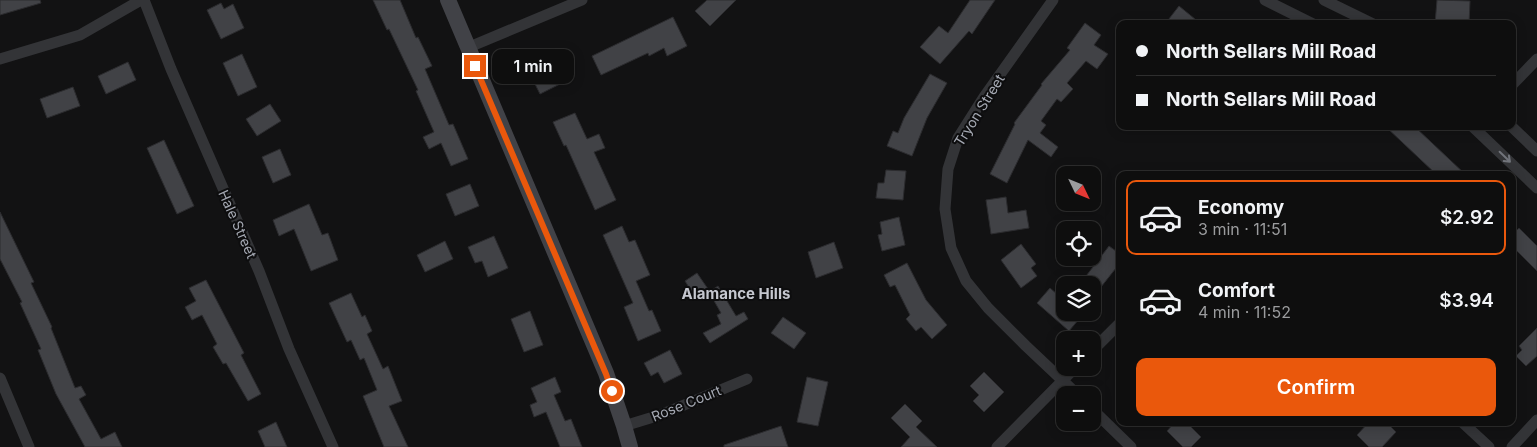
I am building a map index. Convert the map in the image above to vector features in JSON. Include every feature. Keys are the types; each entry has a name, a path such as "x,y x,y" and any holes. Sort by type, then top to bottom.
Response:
{"street":[{"path":"0,59 80,35 143,0"},
{"name":"Hale Street","path":"143,0 259,271 289,349 334,447"},
{"path":"448,0 606,374 630,447"},
{"path":"467,48 582,0"},
{"name":"Tryon Street","path":"1054,0 984,97 958,138 948,169 945,208 952,248 966,281 988,308 1068,386"},
{"path":"1265,0 1304,20"},
{"path":"1324,0 1365,20"},
{"path":"1516,81 1537,59"},
{"path":"1477,130 1537,188"},
{"path":"1514,130 1537,150"},
{"path":"1101,342 1116,326"},
{"path":"997,447 1066,376"},
{"path":"0,378 29,447"},
{"name":"Rose Court","path":"624,426 660,415 746,379"},
{"path":"1101,418 1132,447"},
{"path":"1512,447 1537,420"},
{"path":"1466,426 1489,447"}],"building":[{"path":"0,0 40,0 41,3 0,15"},
{"path":"373,0 400,0 416,38 418,37 432,66 425,69 449,125 453,124 468,159 451,166 441,143 429,149 423,137 434,132 416,91 418,90"},
{"path":"707,0 736,0 710,26 695,11"},
{"path":"970,0 995,0 972,34 969,31 940,64 920,47 939,26 948,33"},
{"path":"1437,0 1470,1 1469,20 1435,20"},
{"path":"221,3 224,9 233,4 244,28 221,39 207,10"},
{"path":"1179,6 1196,20 1168,20"},
{"path":"673,17 687,46 667,56 664,48 649,56 648,53 601,75 592,56"},
{"path":"1085,23 1101,35 1094,45 1108,54 1097,69 1086,61 1067,83 1073,89 1061,102 1057,99 1041,121 1046,125 1040,133 1058,147 1051,157 1028,140 1007,183 990,174 1014,123 1041,84 1070,50 1067,48"},
{"path":"547,53 562,83 540,94 525,64"},
{"path":"242,54 257,87 238,96 223,63"},
{"path":"128,62 136,80 106,94 98,76"},
{"path":"930,74 947,83 927,118 912,156 887,146 893,131 898,133 904,118"},
{"path":"73,87 80,106 47,118 40,99"},
{"path":"270,104 281,121 257,136 246,119"},
{"path":"575,113 587,139 599,134 605,148 594,152 616,200 595,210 566,145 564,146 553,122"},
{"path":"1389,130 1418,130 1462,171 1433,171"},
{"path":"164,140 194,206 177,214 147,148"},
{"path":"280,149 291,175 273,183 262,157"},
{"path":"886,170 906,171 903,200 876,198 878,183 884,183"},
{"path":"470,184 479,206 455,216 446,194"},
{"path":"1006,197 1008,213 1026,210 1029,228 991,234 986,200"},
{"path":"309,204 322,235 328,233 338,260 311,271 294,229 279,236 273,220"},
{"path":"0,212 34,282 31,283 52,327 75,388 81,386 86,395 79,399 101,439 115,432 122,447 85,447 56,394 38,350 41,349 20,303 22,302 0,259"},
{"path":"899,217 905,245 882,251 878,235 882,234 880,222"},
{"path":"622,226 629,242 635,240 650,275 636,281 649,311 652,310 661,331 638,341 624,307 633,303 603,235"},
{"path":"1519,228 1537,246 1537,271 1516,250 1516,231"},
{"path":"494,236 508,268 488,277 482,261 475,263 468,247"},
{"path":"445,241 453,259 425,272 417,255"},
{"path":"834,242 843,268 816,278 808,252"},
{"path":"1021,244 1036,264 1031,268 1037,276 1021,288 1001,260"},
{"path":"1109,246 1116,251 1116,268 1101,287 1101,276 1086,276 1094,266 1101,266 1101,256"},
{"path":"907,263 926,300 947,325 932,339 921,327 916,331 906,319 910,315 895,285 890,287 884,275"},
{"path":"697,273 708,289 695,297 685,281"},
{"path":"206,280 244,353 241,355 261,394 248,401 226,363 223,364 213,347 217,344 202,315 192,320 185,307 196,301 189,288"},
{"path":"718,286 736,316 744,312 748,319 710,343 703,333 721,324 717,315 721,313 709,292"},
{"path":"1050,288 1056,293 1056,320 1037,303"},
{"path":"351,293 362,317 365,315 372,331 367,334 383,369 388,366 402,401 389,406 408,447 384,447 363,396 377,390 364,358 360,360 351,340 347,342 329,303"},
{"path":"530,311 543,345 524,352 511,319"},
{"path":"783,317 806,333 794,349 771,333"},
{"path":"1058,321 1077,321 1069,331"},
{"path":"1537,328 1537,356 1526,366 1516,356 1522,350 1519,346"},
{"path":"670,350 682,374 664,383 658,372 651,376 644,363"},
{"path":"984,372 1004,392 984,412 973,401 979,395 970,386"},
{"path":"555,377 561,392 554,395 565,421 571,419 582,447 560,447 546,412 534,417 530,405 537,402 531,388"},
{"path":"807,377 828,382 818,426 797,422"},
{"path":"905,404 922,421 916,427 937,447 901,447 910,437 891,418"},
{"path":"276,422 287,447 265,447 258,431"},
{"path":"781,426 788,447 724,447 724,445"},
{"path":"1171,426 1190,426 1201,437 1191,447 1183,447 1167,431"},
{"path":"1365,426 1390,426 1396,432 1382,447 1369,447 1357,435"}],"district":[{"name":"Alamance Hills","path":"736,293"}],"route":[{"path":"475,66 554,248 612,391"}]}
